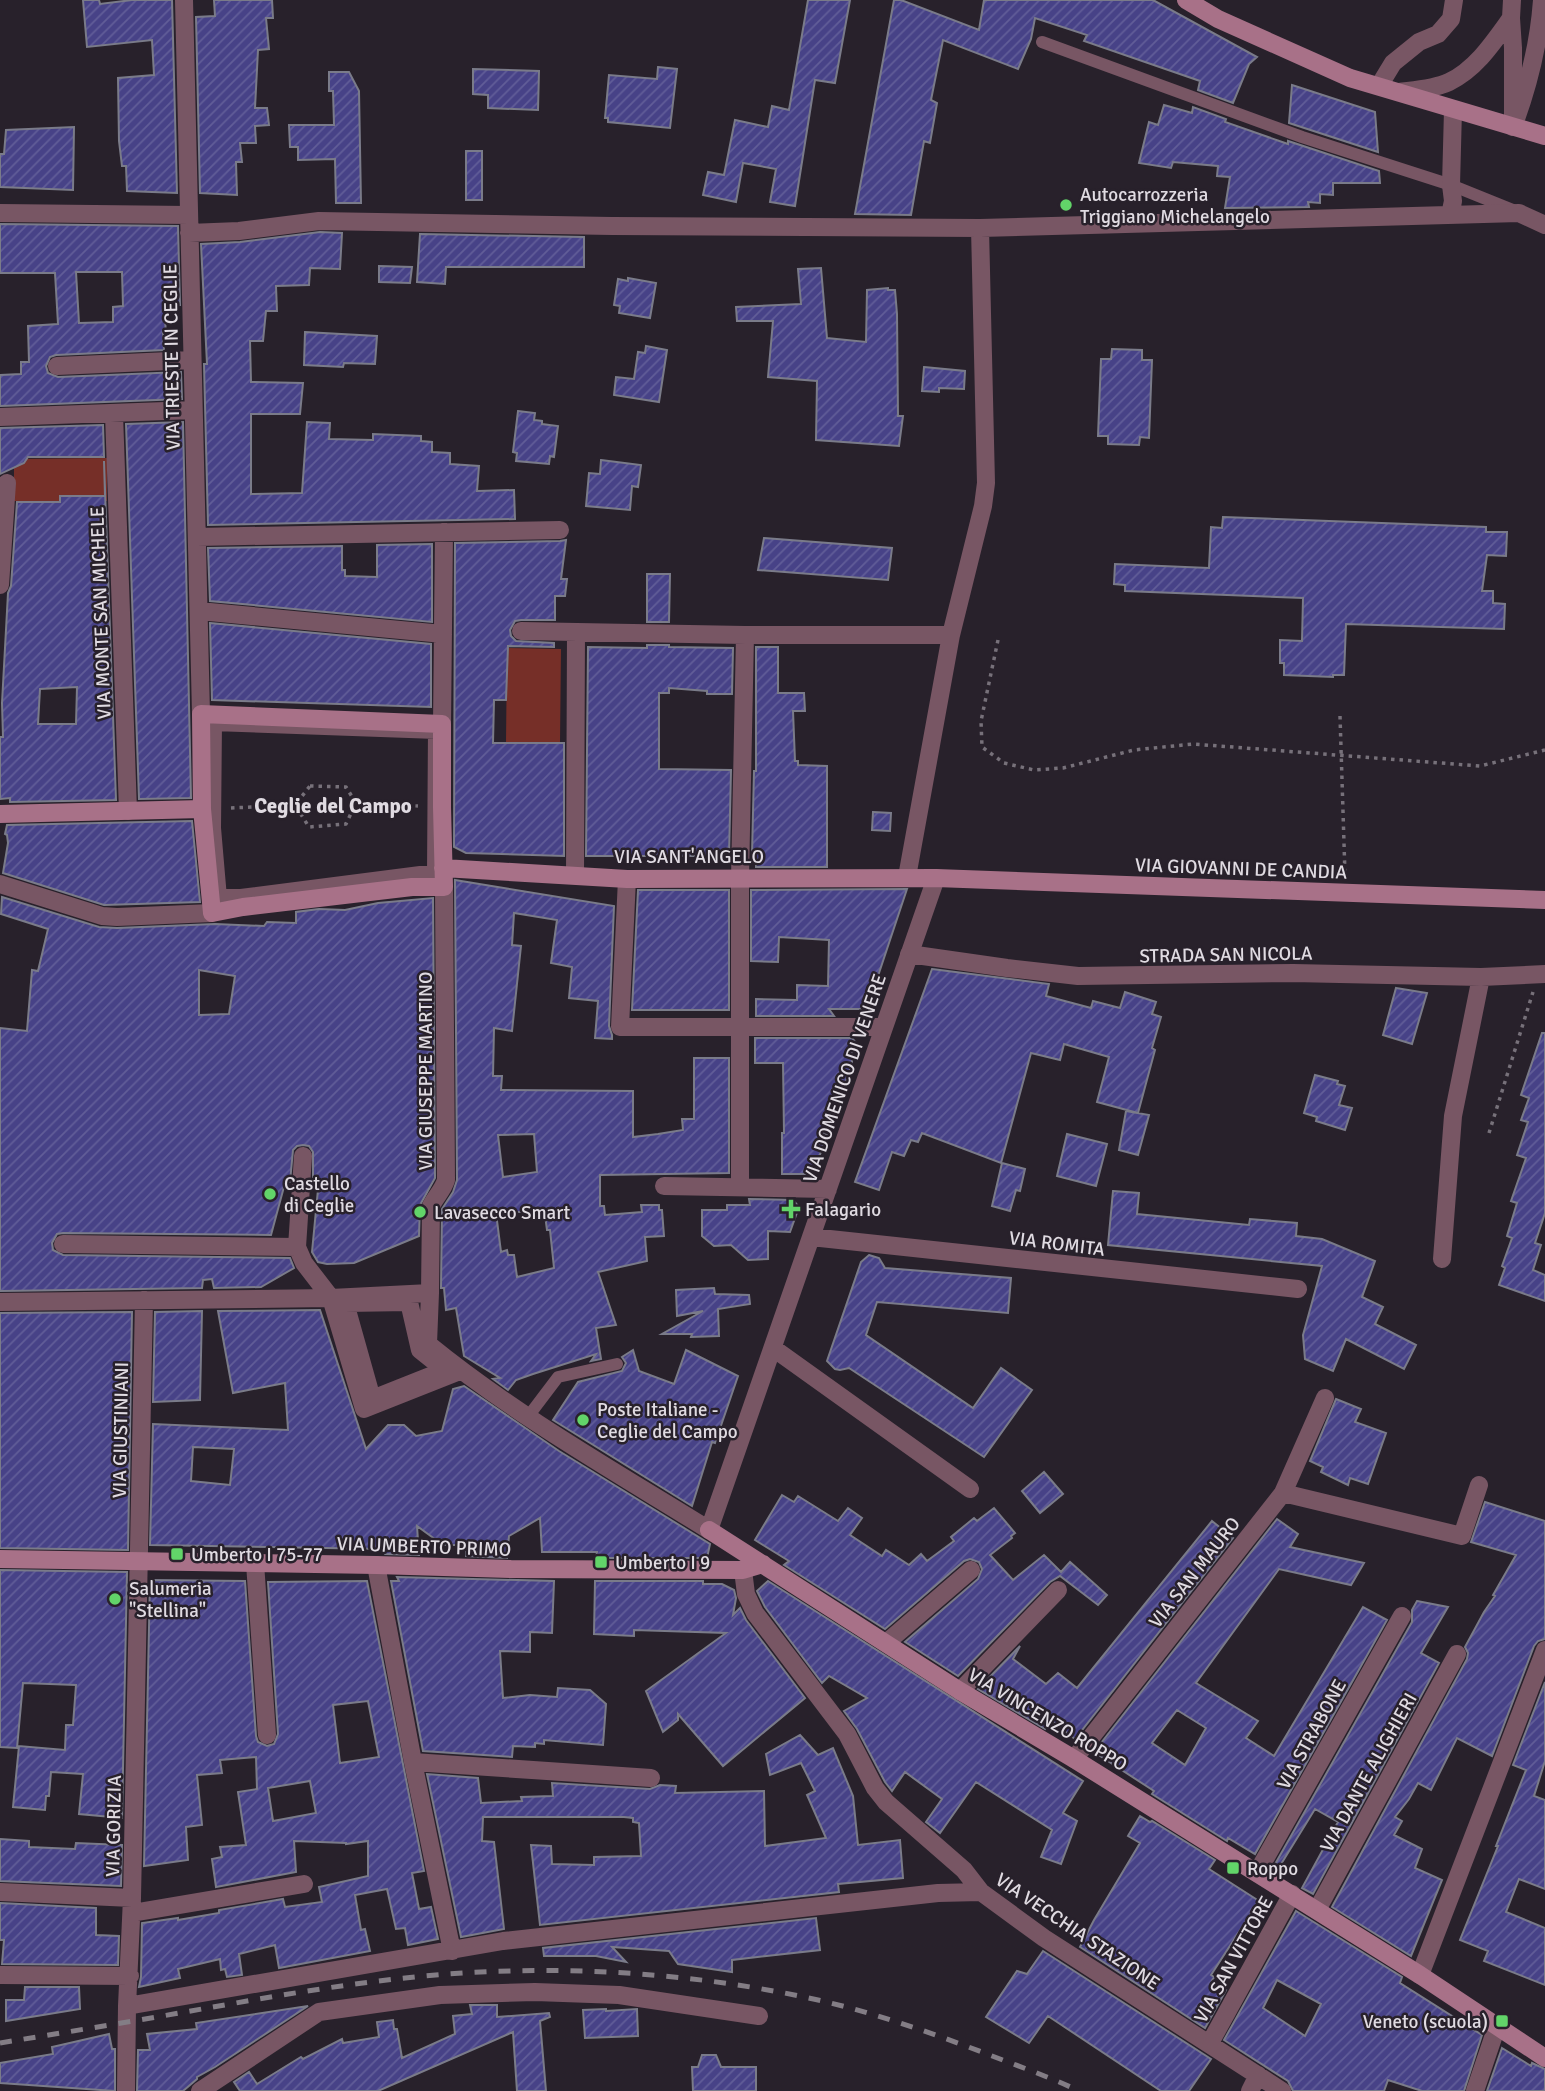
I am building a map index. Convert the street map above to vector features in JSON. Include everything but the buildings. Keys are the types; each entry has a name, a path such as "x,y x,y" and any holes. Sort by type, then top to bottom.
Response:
{"street":[{"name":"VIA TRIESTE IN CEGLIE","path":"184,0 201,714"},
{"path":"1186,0 1230,24 1350,78 1545,136"},
{"path":"1379,86 1393,63 1419,42 1438,34 1451,19 1454,0"},
{"path":"1512,0 1513,127"},
{"path":"1513,127 1525,96 1541,9"},
{"path":"1541,9 1545,58"},
{"path":"1399,92 1447,83 1468,70 1487,51 1511,19"},
{"path":"1450,215 1453,201 1453,110"},
{"path":"0,213 189,224 239,231 319,221 980,228 1519,213 1545,225"},
{"path":"907,877 951,635 983,506 986,483 980,228"},
{"path":"57,366 192,360"},
{"path":"0,417 193,410"},
{"name":"VIA MONTE SAN MICHELE","path":"114,414 128,811"},
{"path":"0,585 7,483"},
{"path":"197,537 560,530"},
{"path":"439,727 213,722 212,828 218,898 241,898 436,873 444,532"},
{"path":"199,611 443,634"},
{"path":"521,631 951,635"},
{"path":"575,875 576,632"},
{"path":"740,1187 740,878 745,635"},
{"path":"212,913 202,809 201,714 439,727"},
{"path":"0,884 102,916 117,917 212,913 399,889 444,887 439,727"},
{"path":"0,814 202,809"},
{"name":"VIA SANT'ANGELO","path":"443,867 626,879 936,878"},
{"name":"VIA GIOVANNI DE CANDIA","path":"936,878 1545,900"},
{"name":"VIA DOMENICO DI VENERE","path":"709,1530 936,878"},
{"path":"626,879 620,1027 884,1027"},
{"name":"VIA GIUSEPPE MARTINO","path":"444,887 446,1180 444,1189 436,1195 431,1206 428,1344 460,1371"},
{"name":"STRADA SAN NICOLA","path":"909,954 1079,976 1293,973 1481,977 1542,974"},
{"path":"1442,1259 1453,1116 1481,977"},
{"path":"303,1156 297,1247 304,1264 331,1298 364,1409 460,1371 527,1418 709,1530"},
{"path":"664,1186 828,1189"},
{"name":"VIA ROMITA","path":"811,1237 1298,1289"},
{"path":"63,1244 297,1247"},
{"path":"0,1302 331,1298 430,1293"},
{"name":"VIA GIUSTINIANI","path":"139,1562 144,1300"},
{"path":"409,1302 420,1350 445,1370 372,1399 345,1303 409,1302"},
{"path":"773,1348 970,1489"},
{"name":"VIA SAN MAURO","path":"1074,1759 1283,1493 1325,1398"},
{"path":"1283,1493 1462,1536 1479,1485"},
{"name":"VIA VINCENZO ROPPO","path":"709,1530 960,1690 1292,1894 1545,2058"},
{"name":"VIA UMBERTO PRIMO","path":"0,1559 376,1564 511,1569 743,1570 763,1564"},
{"name":"VIA GORIZIA","path":"126,2091 139,1562"},
{"path":"255,1563 267,1735"},
{"path":"376,1564 452,1951"},
{"name":"VIA VECCHIA STAZIONE","path":"743,1570 746,1594 755,1613 848,1734 875,1788 886,1802 964,1870 981,1892 1044,1937 1210,2043 1254,2083 1282,2091"},
{"path":"886,1643 971,1570"},
{"path":"960,1690 1058,1590"},
{"name":"VIA STRABONE","path":"1257,1873 1402,1616"},
{"path":"1420,1975 1545,1650"},
{"name":"VIA DANTE ALIGHIERI","path":"1317,1910 1457,1654"},
{"path":"413,1762 650,1778"},
{"path":"0,1892 132,1906 304,1884"},
{"path":"127,2006 517,1939 925,1895 981,1892"},
{"name":"VIA SAN VITTORE","path":"1210,2043 1292,1894"},
{"path":"0,1975 130,1976"},
{"path":"200,2091 319,2012 440,1995 535,1992 619,1995 760,2016"},
{"path":"1475,2091 1497,2026"}],"lane":[{"path":"1042,42 1302,137 1451,186 1519,213"},
{"path":"527,1418 558,1377 617,1364"}],"path":[{"path":"998,640 981,721 982,747 1004,763 1034,770 1063,768 1133,750 1193,744 1480,766 1545,750"},
{"path":"1340,716 1345,892"},
{"path":"202,809 295,805 310,786 346,787 356,803"},
{"path":"295,805 309,827 346,824 356,803"},
{"path":"356,803 442,807"},
{"path":"1489,1133 1542,974"}],"shaded area":[{"path":"107,458 107,501 14,501 14,459"},
{"path":"507,648 561,649 560,743 506,742"}],"railway":[{"path":"0,2043 394,1979 471,1972 587,1971 704,1980 781,1992 839,2005 945,2039 1079,2091"}],"place":[{"name":"Autocarrozzeria Triggiano Michelangelo","path":"1066,205"},
{"name":"Castello di Ceglie","path":"270,1194"},
{"name":"Falagario","path":"791,1209"},
{"name":"Lavasecco Smart","path":"420,1212"},
{"name":"Poste Italiane - Ceglie del Campo","path":"583,1420"},
{"name":"Umberto I 75-77","path":"177,1554"},
{"name":"Umberto I 9","path":"601,1562"},
{"name":"Salumeria \"Stellina\"","path":"115,1599"},
{"name":"Roppo","path":"1233,1868"},
{"name":"Veneto (scuola)","path":"1502,2021"}],"district":[{"name":"Ceglie del Campo","path":"333,806"}]}
